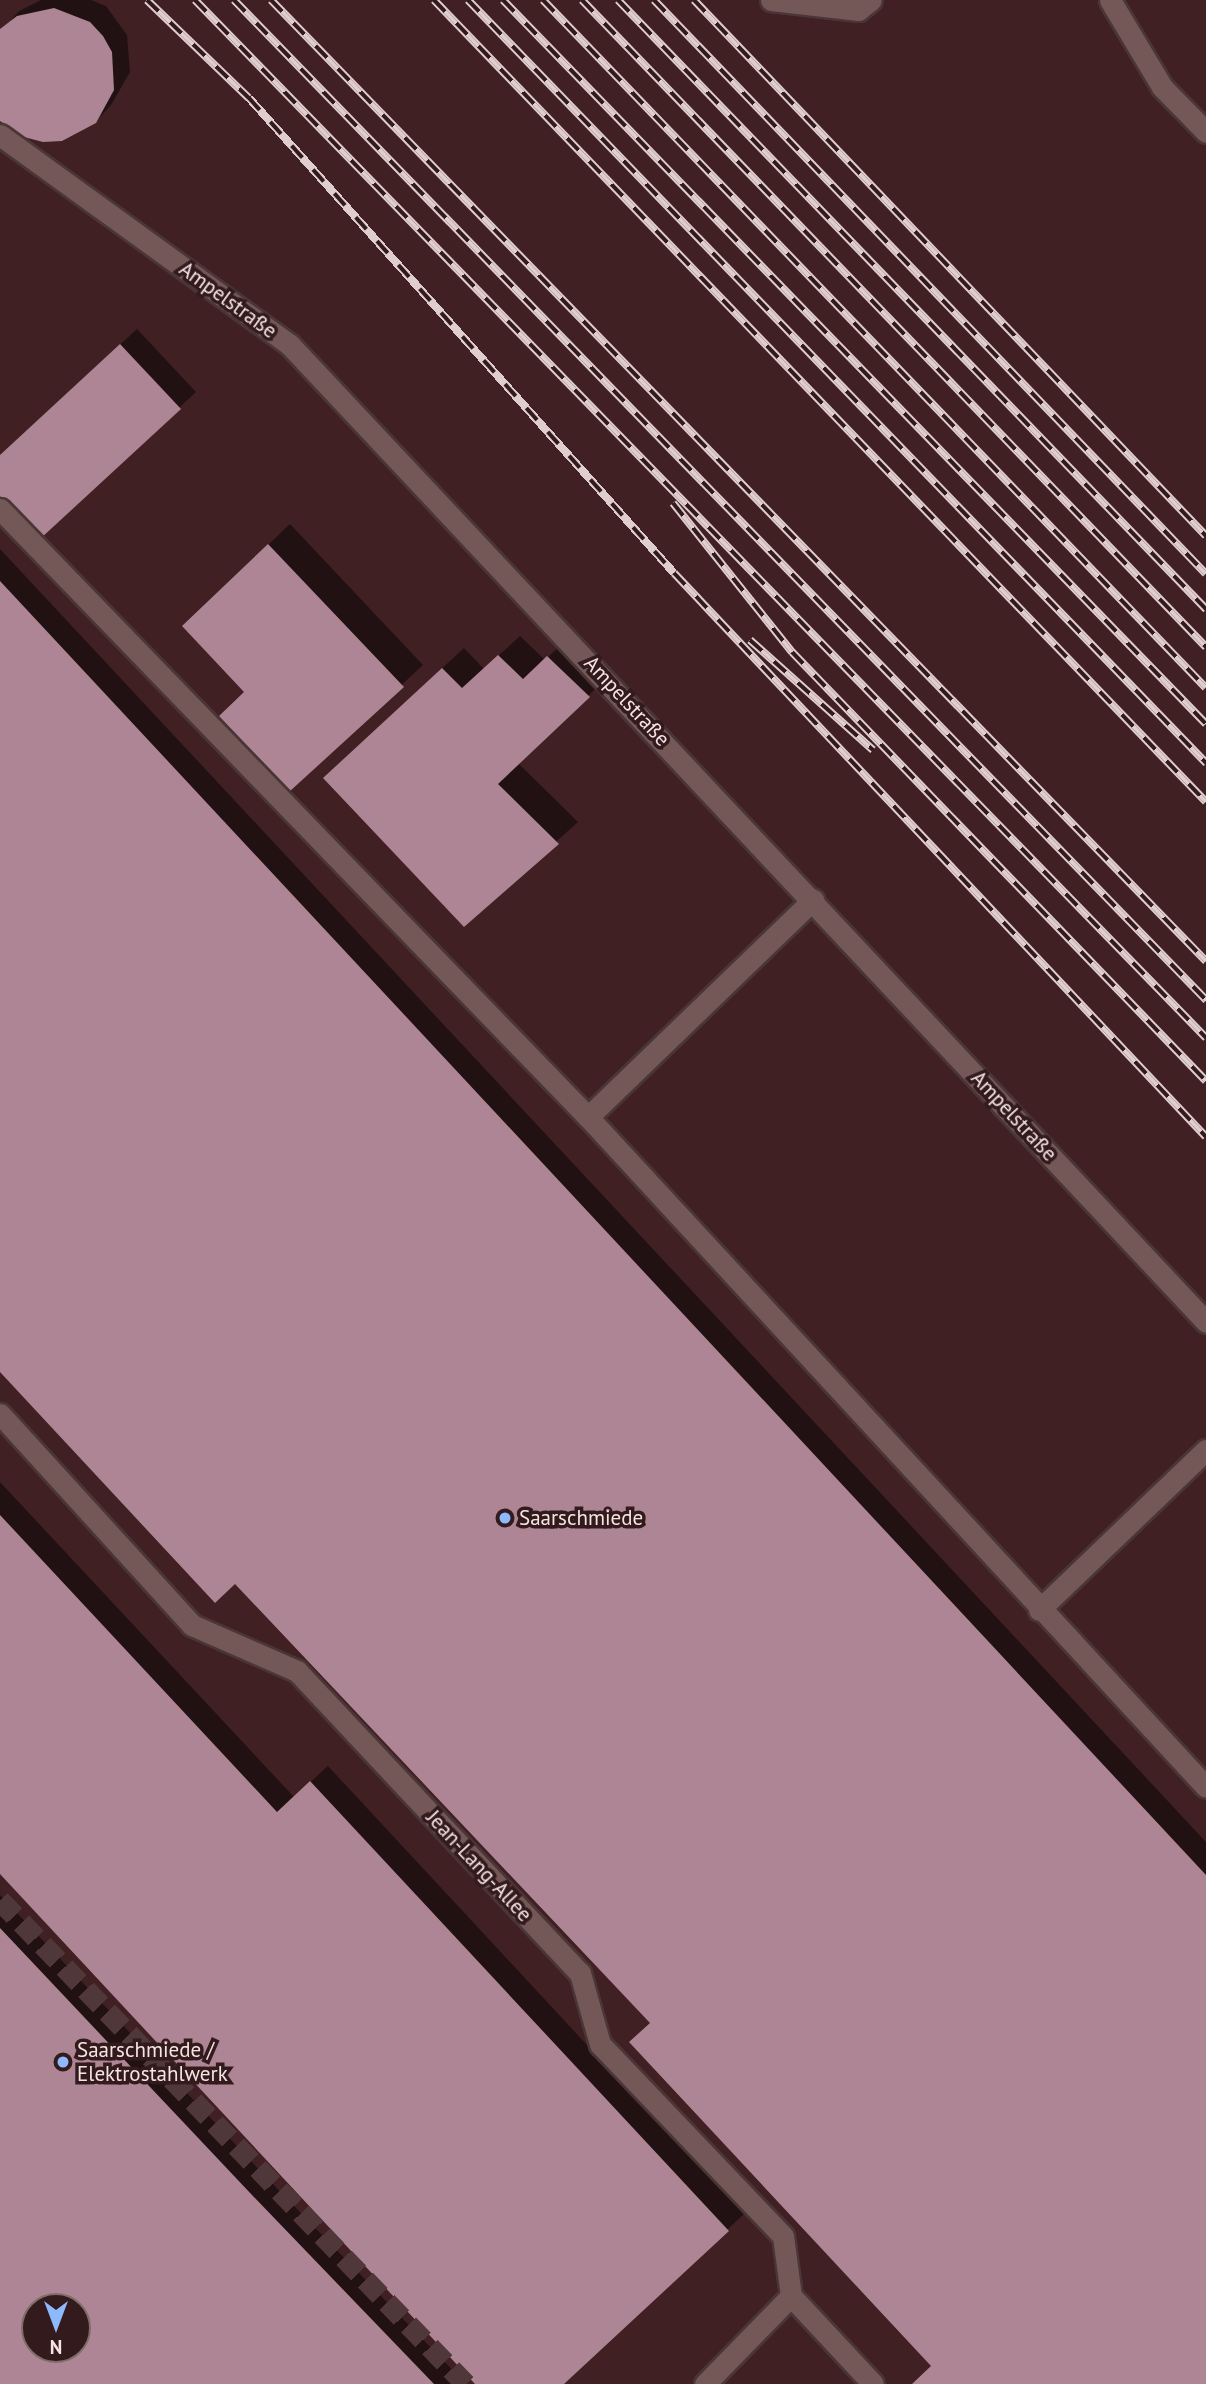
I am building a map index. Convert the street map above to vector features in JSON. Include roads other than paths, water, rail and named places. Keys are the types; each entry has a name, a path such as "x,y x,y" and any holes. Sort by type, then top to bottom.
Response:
{"lane":[{"path":"771,0 858,10 872,0"},
{"path":"1110,0 1162,87 1206,132"},
{"name":"Ampelstraße","path":"0,135 289,344 1206,1322"},
{"path":"0,509 588,1117 1206,1787"},
{"path":"588,1117 813,900"},
{"name":"Jean-Lang-Allee","path":"0,1413 192,1625 297,1671 580,1973 600,2045 783,2236 791,2296"},
{"path":"1040,1610 1206,1450"},
{"path":"705,2384 791,2296 873,2384"}],"tunnel":[{"path":"0,1900 466,2384"}],"railway":[{"path":"147,0 249,98 674,573 1206,1137"},
{"path":"195,0 1206,1038"},
{"path":"234,0 1206,1000"},
{"path":"271,0 1206,961"},
{"path":"434,0 1206,802"},
{"path":"468,0 1206,763"},
{"path":"503,0 1206,724"},
{"path":"543,0 1206,688"},
{"path":"582,0 1206,647"},
{"path":"618,0 1206,609"},
{"path":"654,0 1206,574"},
{"path":"694,0 1206,536"},
{"path":"673,503 792,652 1206,1081"},
{"path":"750,640 873,750"}],"place":[{"name":"Saarschmiede","path":"505,1518"},
{"name":"Saarschmiede / Elektrostahlwerk","path":"63,2062"}]}
